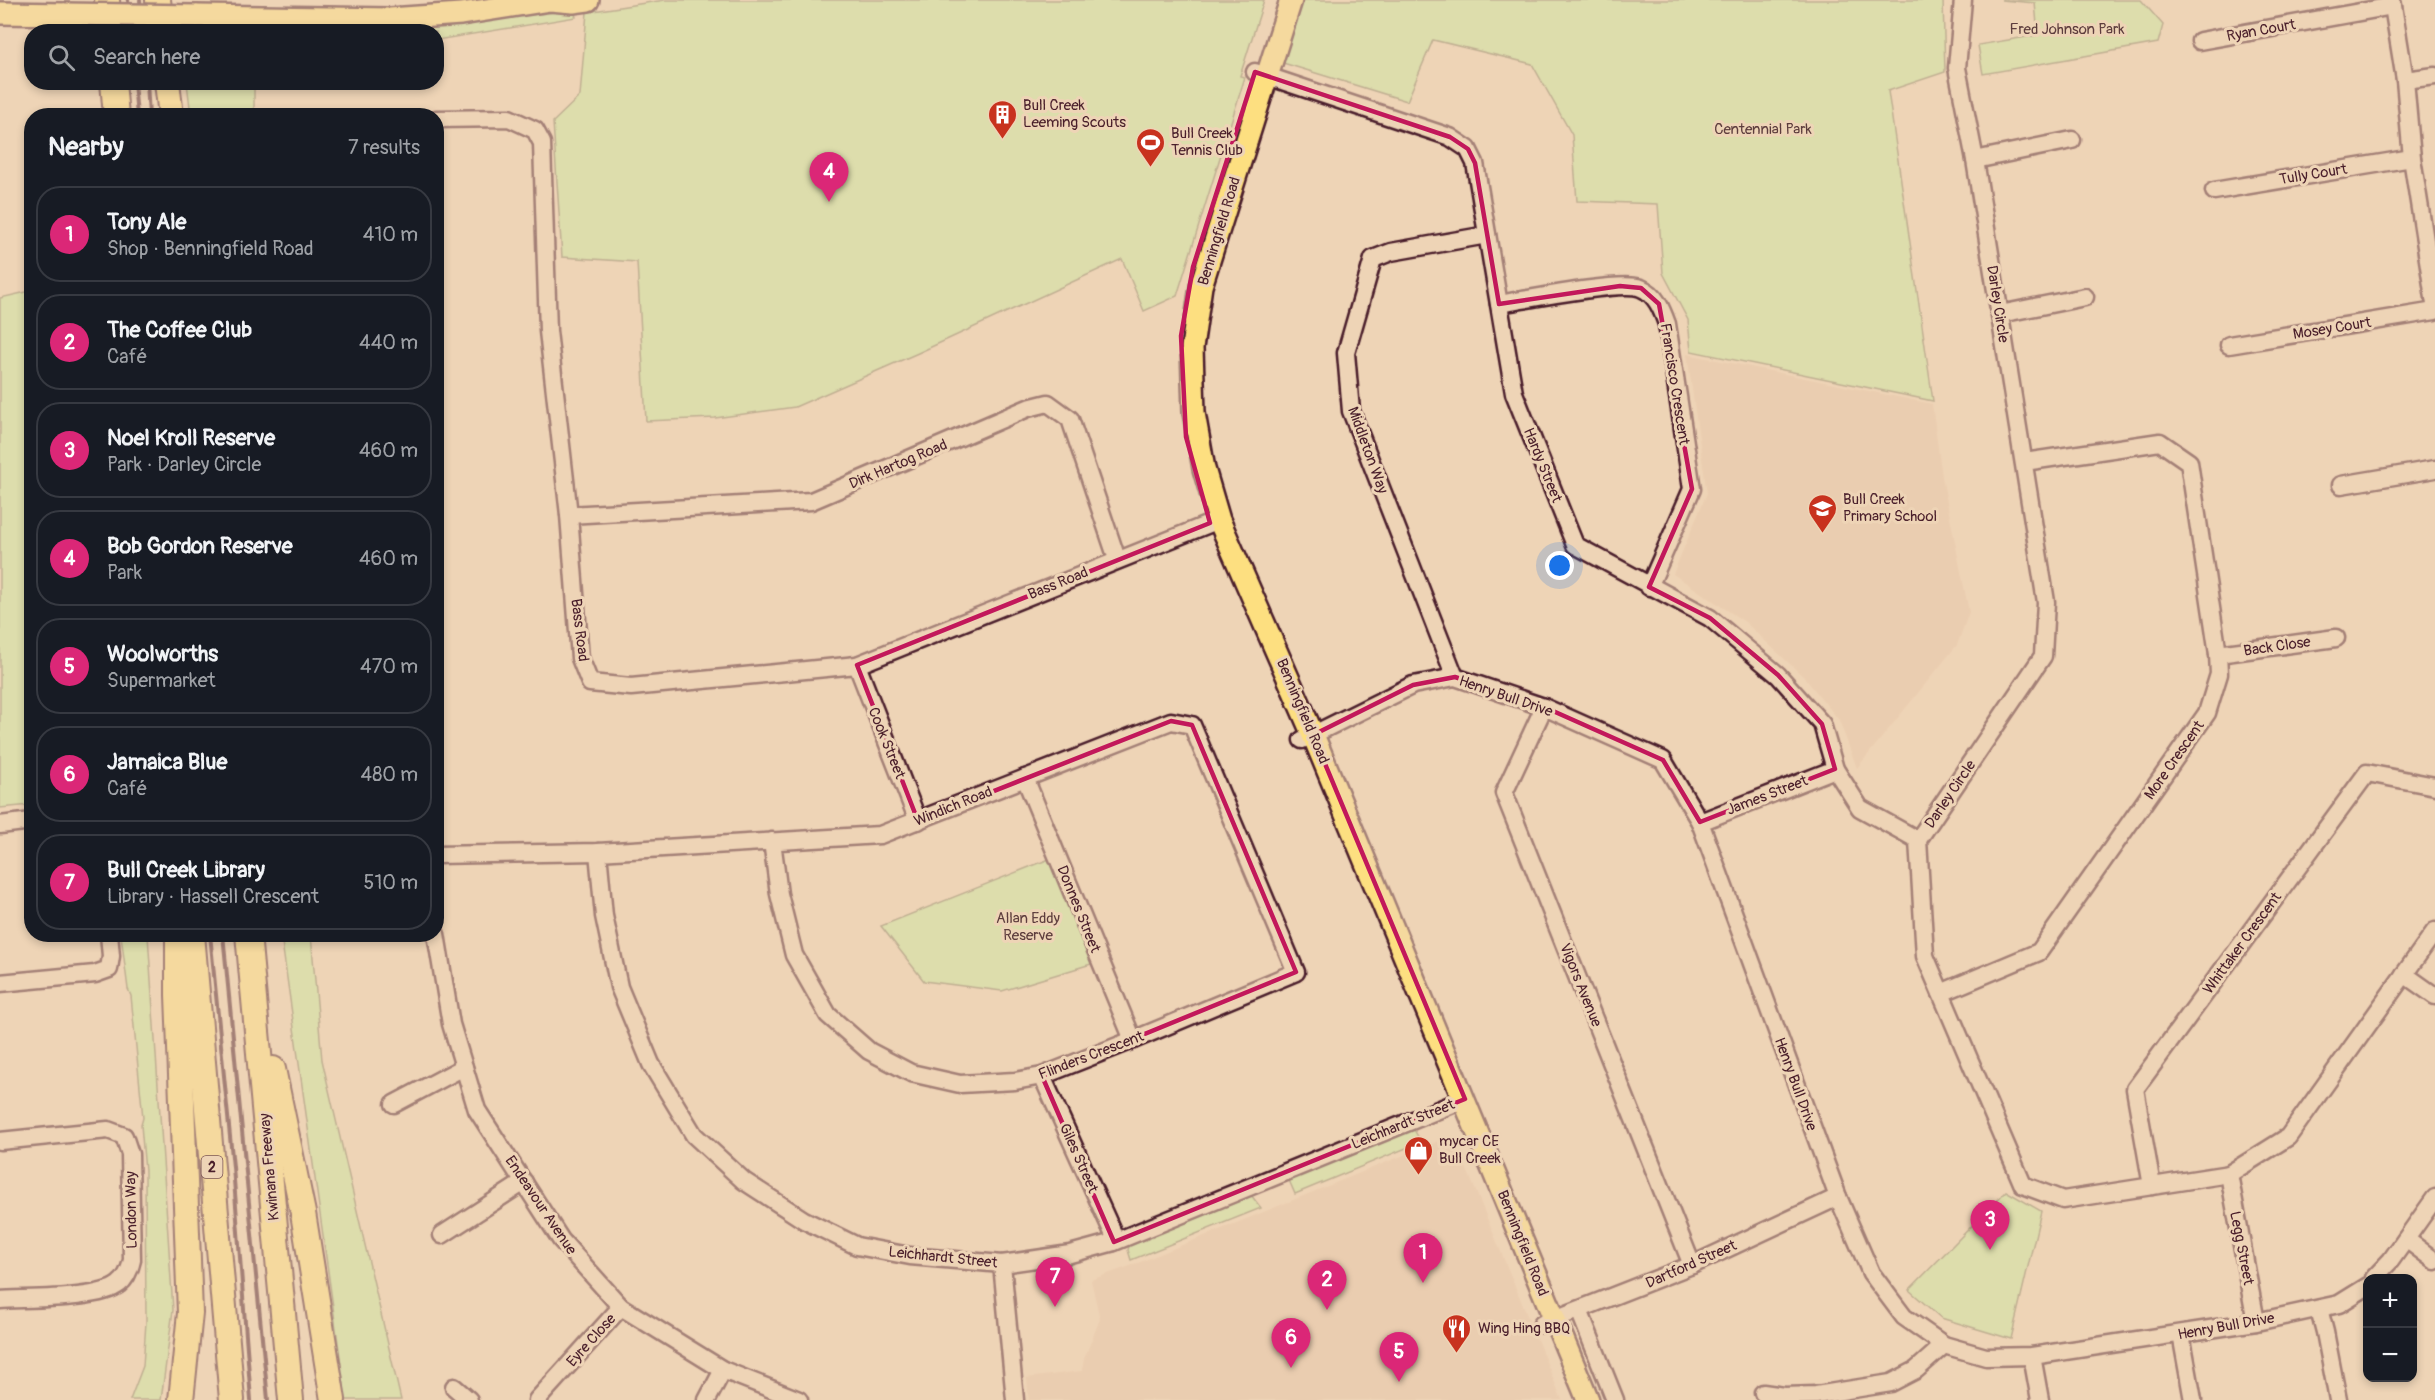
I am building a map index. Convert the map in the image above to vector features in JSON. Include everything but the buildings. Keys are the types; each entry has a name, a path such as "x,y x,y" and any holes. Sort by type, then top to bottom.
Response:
{"highway":[{"path":"107,0 108,24"},
{"path":"158,0 161,24"},
{"path":"114,90 115,108"},
{"path":"168,90 170,108"},
{"path":"178,942 190,1313 181,1400"},
{"name":"2","path":"193,942 232,1400"},
{"path":"248,942 303,1213 333,1400"},
{"name":"Kwinana Freeway","path":"248,942 291,1400"}],"main road":[{"path":"0,13 390,19 461,14 550,0 573,2 588,0"},
{"name":"Benningfield Road","path":"1278,0 1261,74 1201,286 1192,363 1194,413 1204,469 1215,521 1308,737 1459,1102 1548,1322 1573,1400"},
{"name":"Benningfield Road","path":"1261,74 1291,0"},
{"name":"Benningfield Road","path":"1548,1322 1588,1400"}],"street":[{"name":"Darley Circle","path":"1963,0 1957,68 1975,160 2046,602 2043,656 1918,840 1925,956 2023,1185 2063,1200 2229,1174 2288,1137 2435,931"},
{"path":"2392,3 2405,80 2412,158 2435,304"},
{"name":"Ryan Court","path":"2200,40 2392,3"},
{"name":"Hardy Street","path":"1261,74 1450,137 1468,149 1475,163 1514,393 1575,545 1710,618 1778,675 1822,724 1835,769 1860,808 1918,840"},
{"path":"2405,80 2435,76"},
{"name":"Bass Road","path":"444,119 509,118 535,130 542,143 548,331 569,515 580,658 590,683 631,687 857,665 1215,521"},
{"path":"1975,160 2072,140"},
{"name":"Tully Court","path":"2214,190 2412,158"},
{"name":"Middleton Way","path":"1455,677 1351,411 1346,353 1373,259 1391,252 1487,235"},
{"name":"Francisco Crescent","path":"1499,304 1620,286 1641,288 1659,304 1667,324 1692,489 1649,587"},
{"path":"2000,314 2085,297"},
{"name":"Mosey Court","path":"2229,345 2435,310"},
{"name":"Dirk Hartog Road","path":"569,515 810,501 1028,408 1048,403 1070,419 1117,559"},
{"name":"More Crescent","path":"1941,993 2039,952 2207,712 2218,674 2218,654 2189,462 2160,442 2024,462"},
{"path":"2341,485 2435,469"},
{"name":"Back Close","path":"2218,654 2336,638"},
{"name":"Cook Street","path":"857,665 918,821"},
{"name":"Henry Bull Drive","path":"1308,737 1413,685 1455,677 1544,707 1664,759 1700,822 1838,1197 1871,1273 1904,1317 1944,1345 1986,1357 2032,1356 2256,1322 2339,1304 2363,1289"},
{"name":"Vigors Avenue","path":"1544,707 1504,793 1692,1265"},
{"name":"Windich Road","path":"444,855 598,852 880,835 1172,721 1192,725 1296,972"},
{"name":"James Street","path":"1700,822 1835,769"},
{"name":"Whittaker Crescent","path":"2152,1186 2135,1089 2367,773 2435,786"},
{"name":"Donnes Street","path":"1025,778 1134,1040"},
{"path":"0,825 24,822"},
{"name":"Flinders Crescent","path":"772,841 779,894 794,955 828,1015 868,1051 911,1073 960,1084 1015,1082 1042,1076 1296,972"},
{"name":"Leichhardt Street","path":"598,852 604,916 619,987 651,1064 694,1135 744,1181 804,1220 857,1246 910,1257 1002,1264 1070,1254 1114,1242 1459,1102"},
{"path":"0,983 95,974 109,969 110,942"},
{"name":"Endeavour Avenue","path":"437,942 452,1024 477,1110 561,1240 621,1307 723,1370 799,1400"},
{"path":"2404,974 2435,996"},
{"path":"394,1104 464,1067"},
{"name":"Giles Street","path":"1042,1076 1113,1233 1114,1242"},
{"name":"London Way","path":"0,1141 108,1130 124,1136 130,1154 132,1260 129,1272 119,1285 98,1294 0,1300"},
{"name":"Legg Street","path":"2229,1174 2256,1322"},
{"path":"442,1235 524,1182"},
{"name":"Dartford Street","path":"1548,1322 1692,1265 1838,1197"},
{"path":"2377,1274 2435,1198"},
{"path":"2406,1239 2435,1261"},
{"path":"1002,1264 1016,1400"},
{"name":"Eyre Close","path":"537,1400 621,1307"},
{"path":"2319,1309 2338,1400"},
{"path":"1579,1310 1616,1400"},
{"path":"2181,1334 2193,1400"},
{"path":"1763,1393 1784,1396 1816,1395 1891,1383 1916,1370 1944,1345"},
{"path":"2032,1356 2040,1400"},
{"path":"706,1400 723,1370"},
{"path":"454,1387 469,1400"}],"highlighted area":[{"path":"1255,72 1450,137 1468,149 1475,163 1499,304 1620,286 1641,288 1659,304 1692,489 1649,587 1710,618 1778,675 1822,724 1835,769 1700,822 1663,760 1544,707 1455,677 1413,685 1313,735 1465,1099 1114,1242 1042,1076 1296,972 1192,725 1171,721 918,821 857,665 1210,523 1186,437 1181,336 1193,267"}],"shaded area":[{"name":"Bull Creek Primary School","path":"1687,354 1932,404 1942,477 1969,612 1957,645 1857,768 1839,720 1804,677 1745,622 1673,574 1707,493"},
{"path":"1444,1139 1456,1143 1562,1400 1029,1400 1027,1378 1082,1371 1084,1359 1100,1319 1091,1280"}],"green space":[{"path":"665,0 1264,0 1240,76 1245,77 1177,296 1144,311 1122,259 795,407 715,418 646,421 637,262 562,257 553,122 580,96 587,12"},
{"name":"Centennial Park","path":"1300,0 1943,0 1945,72 1888,91 1933,401 1691,351 1688,320 1663,273 1658,204 1577,201 1572,135 1532,64 1433,40 1407,101 1283,63"},
{"name":"Fred Johnson Park","path":"2001,0 2141,0 2163,25 2158,43 1983,74 1978,45 2038,35 2035,3"},
{"path":"574,10 576,17 444,39 444,25"},
{"path":"188,90 254,90 254,108 190,108"},
{"path":"24,293 24,806 0,808 0,298"},
{"name":"Allan Eddy Reserve","path":"1057,856 1101,961 1002,991 924,981 881,926"},
{"path":"122,942 148,942 173,1310 161,1400 130,1400 143,1366 146,1322 145,1171 141,1125 143,1118 131,996"},
{"path":"282,942 312,942 322,1060 401,1400 346,1400"},
{"path":"1413,1128 1421,1142 1295,1194 1288,1178"},
{"path":"2006,1191 2041,1211 2011,1339 1941,1318 1909,1290"},
{"path":"1251,1195 1261,1208 1131,1260 1128,1250 1130,1243"}],"railway":[{"path":"128,0 130,24"},
{"path":"140,0 142,24"},
{"path":"135,90 136,108"},
{"path":"147,90 149,108"},
{"path":"211,942 233,1167 251,1400"},
{"path":"224,942 268,1400"}],"place":[{"name":"Bull Creek Leeming Scouts","path":"1002,140"},
{"name":"Bull Creek Tennis Club","path":"1150,168"},
{"name":"Bob Gordon Reserve","path":"829,202"},
{"name":"Bull Creek Primary School","path":"1822,534"},
{"name":"mycar CE Bull Creek","path":"1418,1176"},
{"name":"Noel Kroll Reserve","path":"1990,1250"},
{"name":"Tony Ale","path":"1423,1283"},
{"name":"Bull Creek Library","path":"1055,1307"},
{"name":"The Coffee Club","path":"1327,1310"},
{"name":"Wing Hing BBQ","path":"1457,1354"},
{"name":"Jamaica Blue","path":"1291,1368"},
{"name":"Woolworths","path":"1399,1382"}]}
